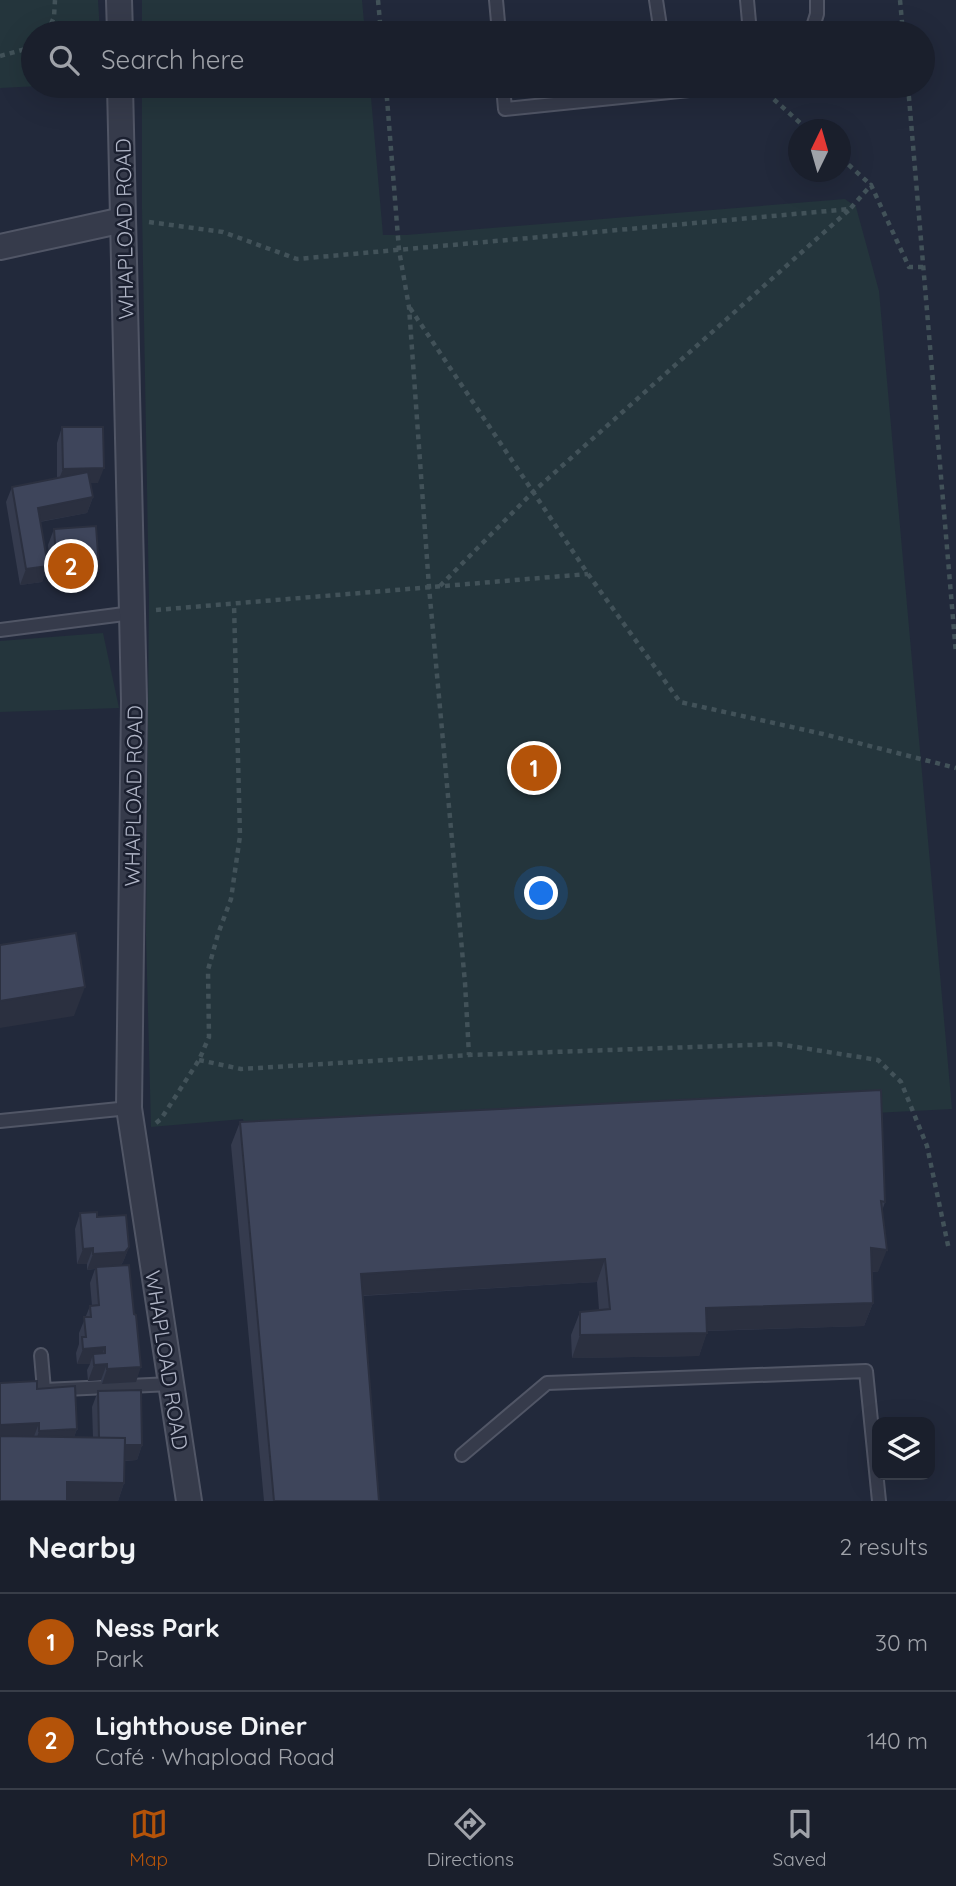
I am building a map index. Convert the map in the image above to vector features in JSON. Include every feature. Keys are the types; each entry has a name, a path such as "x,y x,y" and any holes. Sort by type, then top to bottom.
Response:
{"street":[{"path":"120,0 120,21"},
{"name":"WHAPLOAD ROAD","path":"120,98 134,701 129,1108 189,1501"},
{"path":"0,247 123,220"}],"lane":[{"path":"496,0 498,21"},
{"path":"656,0 659,21"},
{"path":"747,0 749,21"},
{"path":"815,21 817,0"},
{"path":"504,98 505,108 596,98"},
{"path":"0,631 132,612"},
{"path":"0,1121 129,1108"},
{"path":"41,1355 44,1390 171,1384"},
{"path":"462,1455 547,1382 866,1371 879,1501"}],"path":[{"path":"52,21 55,0"},
{"path":"378,0 380,21"},
{"path":"900,0 902,21"},
{"path":"0,56 21,50"},
{"path":"387,98 400,250 409,307 429,587 466,983 469,1055"},
{"path":"772,98 796,119"},
{"path":"909,98 956,654"},
{"path":"851,167 871,185 909,267 925,267"},
{"path":"440,586 534,491 850,209 871,185"},
{"path":"123,220 158,222 223,232 297,259 850,209"},
{"path":"409,307 588,574 680,702 823,734 956,768"},
{"path":"132,612 588,574"},
{"path":"132,1133 161,1119 199,1060 209,1037 208,970 231,899 240,836 234,604"},
{"path":"199,1060 241,1069 469,1055 778,1044 878,1060 901,1083 927,1146 949,1250"}],"shaded area":[{"path":"0,0 98,0 99,21 21,21 21,87 0,88"},
{"path":"142,0 362,0 364,21 142,21"},
{"path":"142,98 371,98 383,235 845,199 856,207 879,291 952,1109 246,1145 243,1119 151,1127 146,936 149,600"},
{"path":"103,633 119,708 0,712 0,641"}],"building":[{"path":"62,427 103,427 104,468 63,469"},
{"path":"88,472 93,497 38,508 48,566 26,569 12,487"},
{"path":"96,526 99,568 57,571 54,529"},
{"path":"76,933 85,987 0,1001 0,945"},
{"path":"881,1090 885,1202 881,1201 887,1250 871,1248 873,1303 706,1308 707,1333 580,1335 580,1312 610,1309 605,1259 361,1274 379,1501 274,1501 240,1122"},
{"path":"97,1212 97,1217 126,1215 129,1247 125,1252 93,1254 93,1248 83,1249 80,1213"},
{"path":"129,1265 141,1367 107,1369 107,1364 94,1365 93,1354 105,1353 105,1347 83,1349 82,1337 86,1337 84,1317 91,1317 90,1306 99,1305 96,1267"},
{"path":"37,1381 37,1389 75,1386 77,1429 39,1431 39,1423 0,1425 0,1383"},
{"path":"141,1390 142,1445 125,1445 125,1438 99,1438 98,1391"},
{"path":"0,1436 125,1438 124,1483 67,1482 67,1501 0,1501"}],"place":[{"name":"Lighthouse Diner","path":"71,566"},
{"name":"Ness Park","path":"534,768"}]}
